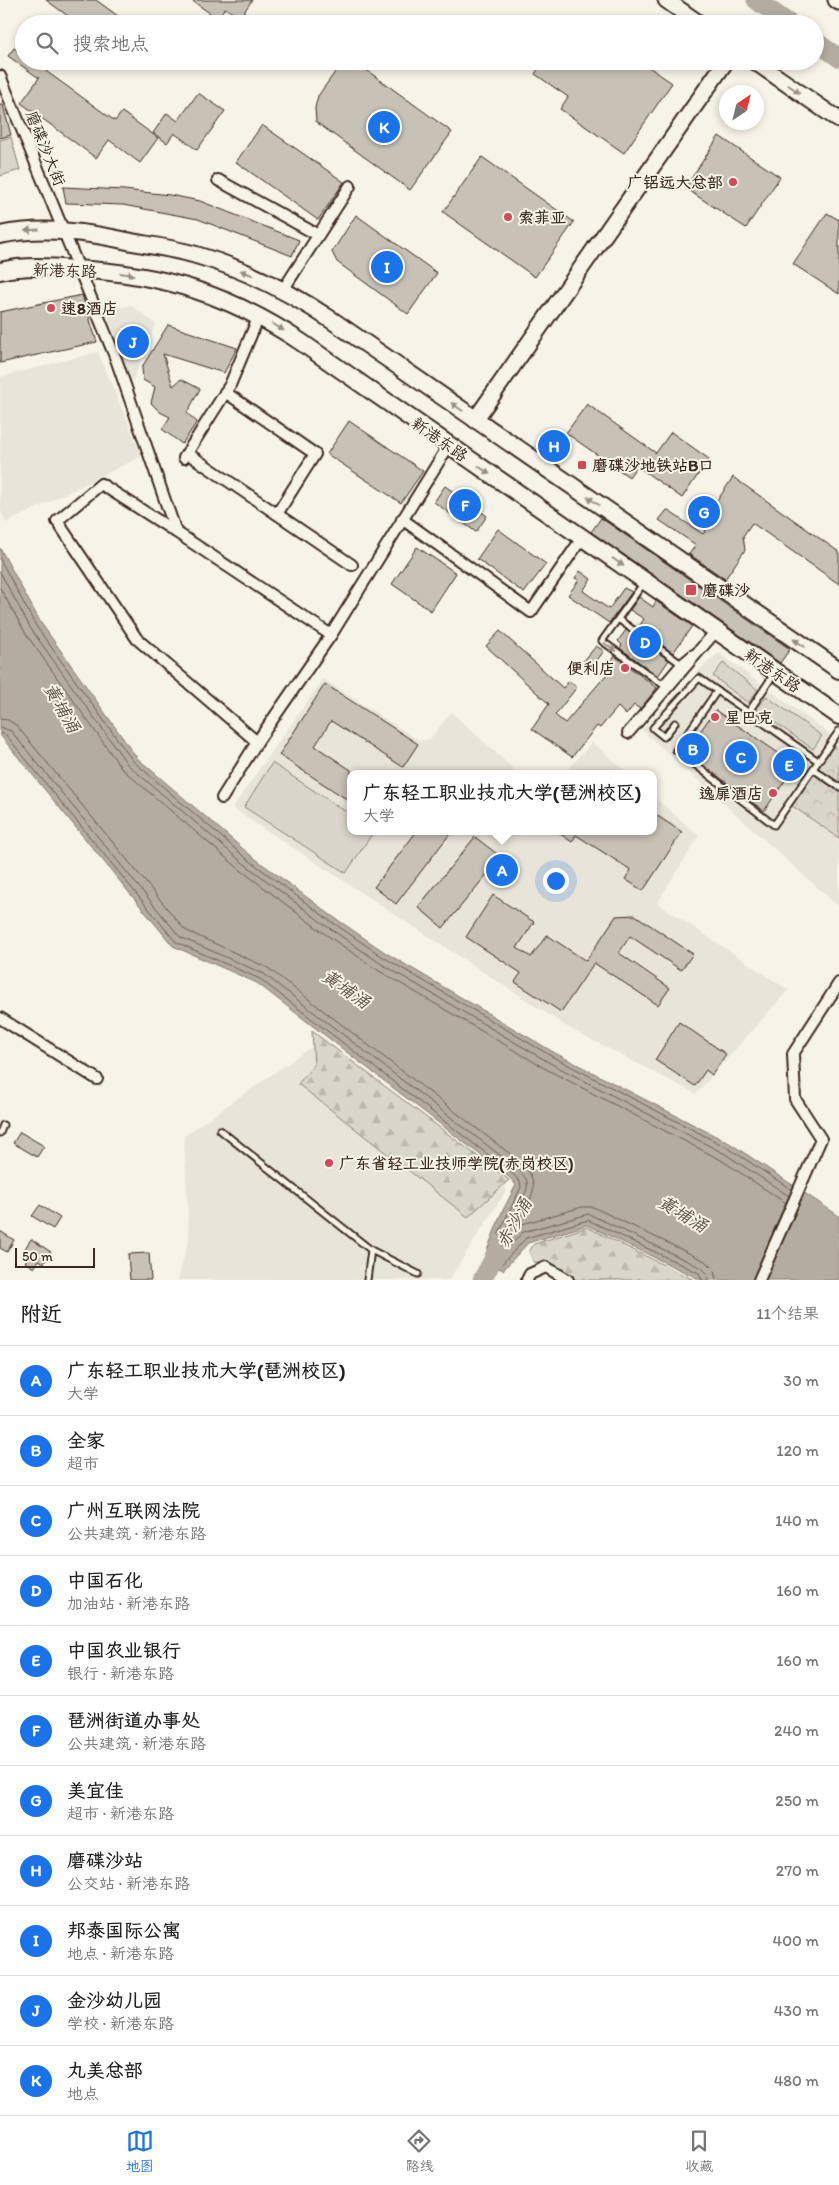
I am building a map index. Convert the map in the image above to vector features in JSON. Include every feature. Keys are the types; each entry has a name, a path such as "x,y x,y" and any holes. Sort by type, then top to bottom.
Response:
{"main road":[{"path":"0,235 36,230 104,236 197,255 250,274 283,290 325,316 839,670"},
{"name":"新港东路","path":"0,271 52,267 135,275 170,282 215,296 259,316 301,342 645,581 713,635 775,672 839,716"}],"street":[{"path":"666,0 687,15"},
{"path":"475,420 720,70"},
{"path":"767,70 839,120"},
{"name":"磨碟沙大街","path":"0,76 116,359 176,532"},
{"path":"218,180 318,235"},
{"path":"283,290 350,186"},
{"path":"259,316 225,392 185,455 352,565"},
{"path":"225,392 315,454 277,514"},
{"path":"222,798 257,742 331,635 449,445"},
{"path":"257,742 137,639 57,521 101,484 331,635"},
{"path":"402,519 532,612 582,538"},
{"path":"628,733 713,635"},
{"path":"759,1280 821,1139 795,1099 793,1054 839,983"},
{"path":"0,1018 97,1079"},
{"path":"527,1280 530,1274 546,1267 568,1280"}],"lane":[{"path":"645,581 602,641 662,684 680,663 713,635"},
{"path":"618,619 680,663"},
{"path":"748,713 775,672"},
{"path":"675,723 664,737 654,728 699,678 818,761"},
{"path":"717,691 676,750 774,825 839,731"},
{"path":"813,769 839,787"},
{"path":"0,1133 3,1125"},
{"path":"220,1130 371,1250 418,1274"},
{"path":"367,1280 371,1250"}],"shaded area":[{"path":"131,305 156,324 132,382 106,311"},
{"path":"98,352 142,456 6,523 0,509 0,377"},
{"path":"719,653 839,741 839,907 642,730 704,665"},
{"path":"323,679 420,741 430,739 451,712 515,770 347,770 347,835 657,835 657,799 699,836 657,903 788,990 696,1094 569,1028 232,808"},
{"path":"592,742 624,770 568,770"},
{"name":"广东省轻工业技师学院(赤岗校区)","path":"314,1045 507,1189 449,1280 178,1280 189,1238 184,1136"}],"green space":[{"path":"11,137 20,170 0,176 0,140"},
{"path":"723,663 758,690 748,703 713,676"},
{"path":"766,696 822,736 813,749 757,710"},
{"path":"833,744 839,749 839,838 791,805"},
{"path":"272,763 347,812 347,835 371,835 346,873 244,807"},
{"path":"312,1031 509,1180 468,1217 298,1084 314,1065"},
{"path":"587,1227 694,1280 574,1280 551,1266 534,1262 529,1252 534,1244"}],"water":[{"name":"黄埔涌","path":"0,548 41,623 137,758 249,854 332,916 386,953 555,1053 731,1144 839,1216 839,1280 701,1280 587,1225 528,1243 503,1270 483,1261 501,1214 516,1185 509,1177 257,983 173,946 0,735"}],"building":[{"path":"46,0 96,0 117,15 67,15"},
{"path":"191,0 252,0 242,15 236,15 225,8 219,15 213,15"},
{"path":"14,48 15,49 15,61 8,56"},
{"path":"28,70 44,70 115,121 122,112 158,138 140,163 109,140 96,158 21,103 39,78"},
{"path":"337,70 366,70 452,132 410,190 316,122 315,108 318,96"},
{"path":"537,70 653,70 672,83 624,153 560,109 568,97 535,74"},
{"path":"198,93 225,111 197,150 174,133 167,143 153,133 167,113 178,121"},
{"path":"0,105 3,105 11,135 0,138"},
{"path":"262,125 344,182 318,220 236,162"},
{"name":"广铝远大总部","path":"719,136 780,177 746,228 685,188"},
{"name":"索菲亚","path":"482,157 574,222 535,277 443,212"},
{"path":"63,187 124,190 170,195 200,201 299,240 292,256 198,219 123,205 66,203"},
{"path":"827,213 839,220 839,294 793,264"},
{"path":"356,215 437,273 408,314 337,262 332,252"},
{"path":"82,295 97,342 0,363 0,312"},
{"path":"168,325 237,348 224,373 163,354 173,386 181,379 200,389 187,413 197,422 182,444 162,429 170,417 160,412 151,403 155,387 143,380 142,367"},
{"path":"587,404 656,453 671,432 709,459 682,498 637,466 629,477 566,433"},
{"path":"349,421 423,471 401,503 327,454"},
{"path":"733,477 839,552 839,584 752,523 743,536 745,550 725,579 689,554 696,545 659,520 667,510 703,534 709,525 709,513"},
{"path":"445,486 487,516 476,532 434,502"},
{"path":"601,518 790,649 780,663 591,532"},
{"path":"498,529 546,564 524,593 477,559"},
{"path":"417,547 456,573 431,611 392,584"},
{"path":"580,571 591,579 583,591 609,609 624,588 632,592 609,623 568,595 579,580 575,578"},
{"path":"639,597 653,607 656,601 692,626 673,653 638,628 644,619 630,610"},
{"path":"626,630 669,660 658,676 620,648 622,645 618,641"},
{"path":"500,631 563,688 569,681 577,687 555,715 565,723 613,667 609,664 615,656 657,688 640,709 634,705 626,715 618,707 600,728 597,726 572,757 532,729 549,704 486,646"},
{"path":"596,646 604,651 591,668 583,662"},
{"path":"325,684 418,744 403,767 331,721 315,746 351,770 347,770 347,799 279,755"},
{"path":"715,710 796,765 764,811 686,752"},
{"path":"657,816 682,832 643,891 625,879 631,870 576,835 657,835"},
{"path":"414,835 449,835 396,904 374,887"},
{"path":"562,835 576,835 572,842"},
{"path":"475,837 501,857 443,928 418,907"},
{"path":"493,895 534,922 517,948 531,957 547,935 586,961 616,916 635,915 693,954 681,970 630,936 619,953 670,988 658,1005 594,963 561,1012 515,982 521,973 466,937"},
{"path":"679,1022 726,1054 712,1075 706,1070 695,1086 655,1060"},
{"path":"20,1132 44,1146 37,1157 13,1143"},
{"path":"40,1205 60,1218 53,1229 32,1216"},
{"path":"0,1231 14,1240 7,1252 0,1248"},
{"path":"31,1239 51,1252 44,1263 39,1260 34,1268 25,1262 30,1254 24,1250"},
{"path":"149,1253 151,1280 130,1280 128,1254"}],"waterway":[{"path":"756,0 777,15"},
{"path":"824,47 839,58"},
{"name":"赤沙涌","path":"482,1280 502,1243"}],"place":[{"name":"丸美总部","path":"384,127"},
{"name":"广铝远大总部","path":"733,182"},
{"name":"索菲亚","path":"508,217"},
{"name":"邦泰国际公寓","path":"387,267"},
{"name":"速8酒店","path":"51,308"},
{"name":"金沙幼儿园","path":"133,342"},
{"name":"磨碟沙站","path":"554,446"},
{"name":"磨碟沙地铁站B口","path":"582,465"},
{"name":"琶洲街道办事处","path":"465,505"},
{"name":"美宜佳","path":"704,512"},
{"name":"磨碟沙","path":"691,590"},
{"name":"中国石化","path":"645,642"},
{"name":"便利店","path":"625,668"},
{"name":"星巴克","path":"715,717"},
{"name":"全家","path":"693,749"},
{"name":"广州互联网法院","path":"741,757"},
{"name":"中国农业银行","path":"789,765"},
{"name":"逸扉酒店","path":"773,793"},
{"name":"广东轻工职业技术大学(琶洲校区)","path":"502,870"},
{"name":"广东省轻工业技师学院(赤岗校区)","path":"329,1163"}]}
